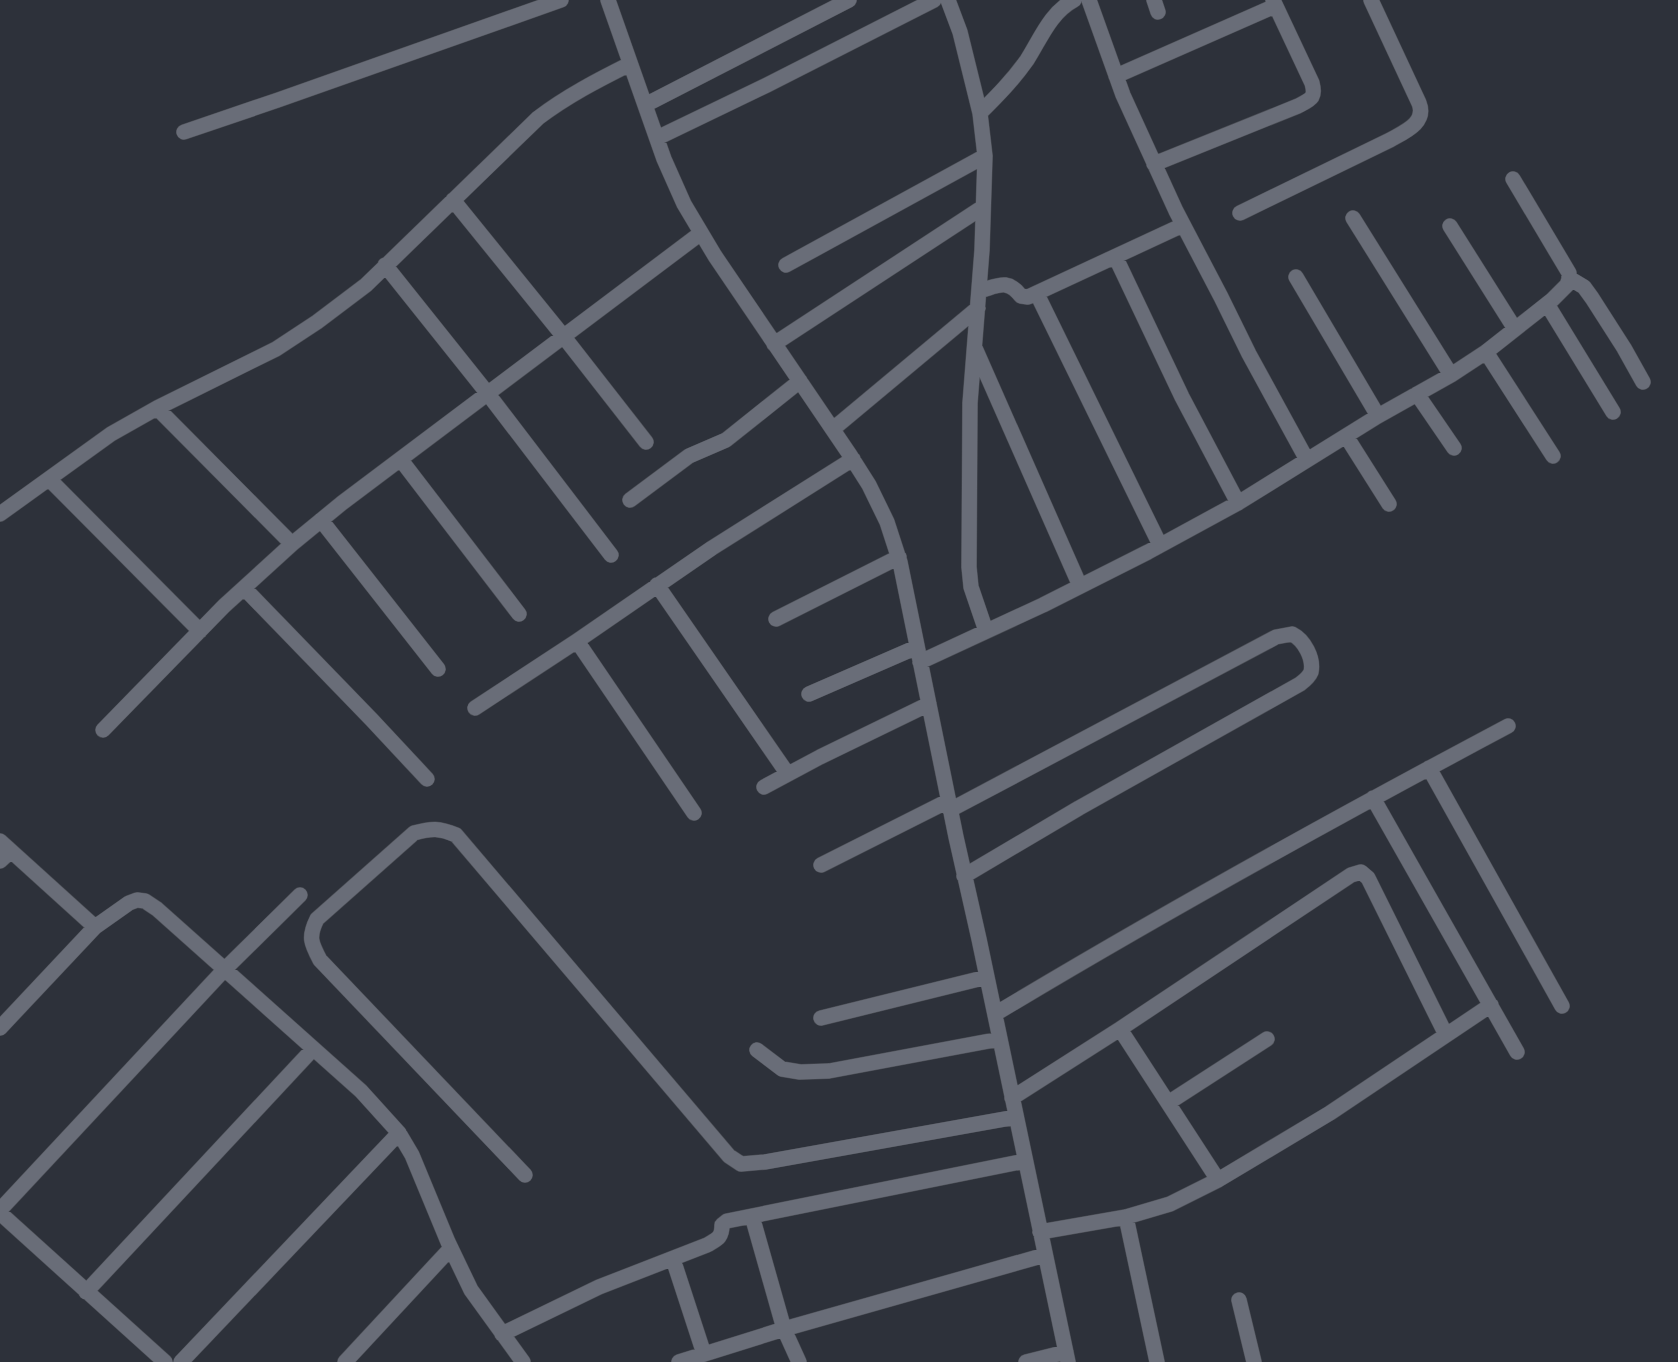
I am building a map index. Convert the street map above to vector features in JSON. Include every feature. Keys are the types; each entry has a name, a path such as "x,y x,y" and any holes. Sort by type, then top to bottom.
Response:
{"street":[{"path":"184,132 561,0"},
{"path":"608,0 664,159 684,204 715,256 869,485 887,522 898,557 1067,1357 1026,1362"},
{"path":"645,105 849,0"},
{"path":"657,138 934,0"},
{"path":"948,0 960,32 980,113 984,156 979,291 970,403 969,567 974,596 986,631"},
{"path":"1090,0 1116,76 1154,164 1249,354 1307,460"},
{"path":"1240,213 1398,136 1413,127 1420,117 1422,109 1371,0"},
{"path":"980,113 1009,84 1027,60 1044,29 1065,2"},
{"path":"1116,76 1274,3 1312,83 1314,92 1311,99 1298,106 1154,164"},
{"path":"0,514 110,434 157,408 276,349 317,322 366,285 538,118 584,88 630,64"},
{"path":"786,265 984,156"},
{"path":"809,694 986,631 1080,586 1238,503 1378,416 1451,375 1486,352 1547,304 1567,285 1569,278 1567,268 1512,179"},
{"path":"453,200 646,442"},
{"path":"774,344 983,207"},
{"path":"1353,218 1451,375"},
{"path":"979,291 1008,284 1014,287 1021,296 1028,297 1116,258 1183,225"},
{"path":"1450,226 1515,329"},
{"path":"103,730 200,631 292,544 321,520 701,233"},
{"path":"1116,258 1182,397 1238,503"},
{"path":"386,265 488,394 611,555"},
{"path":"1296,277 1378,416"},
{"path":"1569,278 1577,281 1588,292 1624,348 1643,382"},
{"path":"1037,294 1160,545"},
{"path":"1547,304 1613,412"},
{"path":"833,429 978,308"},
{"path":"975,346 1080,586"},
{"path":"1486,352 1553,456"},
{"path":"630,500 689,456 726,440 800,381"},
{"path":"1417,394 1454,448"},
{"path":"157,408 292,544"},
{"path":"1346,436 1389,504"},
{"path":"474,708 577,641 712,548 853,459"},
{"path":"401,460 520,614"},
{"path":"49,479 200,631"},
{"path":"321,520 438,669"},
{"path":"776,619 898,557"},
{"path":"657,585 787,773"},
{"path":"244,588 372,719 427,779"},
{"path":"822,865 949,805 1276,637 1292,634 1299,638 1306,647 1311,671 1309,676 1300,684 1079,808 964,876"},
{"path":"577,641 694,812"},
{"path":"764,787 787,773 929,704"},
{"path":"995,1014 1104,949 1373,798 1508,726"},
{"path":"1429,768 1562,1006"},
{"path":"1373,798 1517,1052"},
{"path":"525,1175 320,960 312,944 312,929 317,919 414,833 430,828 442,829 456,835 730,1156 741,1164 765,1162 1016,1117"},
{"path":"0,862 5,846 96,928"},
{"path":"1012,1098 1120,1029 1351,875 1361,872 1368,878 1446,1035"},
{"path":"165,1362 0,1212 224,970 300,895"},
{"path":"0,1028 96,928 129,904 137,900 145,901 157,909 361,1091 399,1132 419,1171 451,1248 471,1290 520,1361"},
{"path":"821,1018 987,977"},
{"path":"1040,1232 1126,1217 1170,1204 1218,1180 1330,1113 1491,1005"},
{"path":"1120,1029 1218,1180"},
{"path":"757,1050 782,1069 800,1072 829,1071 1000,1039"},
{"path":"1168,1103 1267,1039"},
{"path":"86,1292 313,1049"},
{"path":"181,1362 399,1132"},
{"path":"502,1334 599,1287 707,1245 718,1238 722,1233 722,1225 727,1221 1026,1161"},
{"path":"752,1216 784,1329 799,1362"},
{"path":"1126,1217 1157,1362"},
{"path":"344,1362 451,1248"},
{"path":"679,1362 784,1329 1045,1255"},
{"path":"673,1259 704,1354"},
{"path":"1239,1300 1254,1362"}]}
